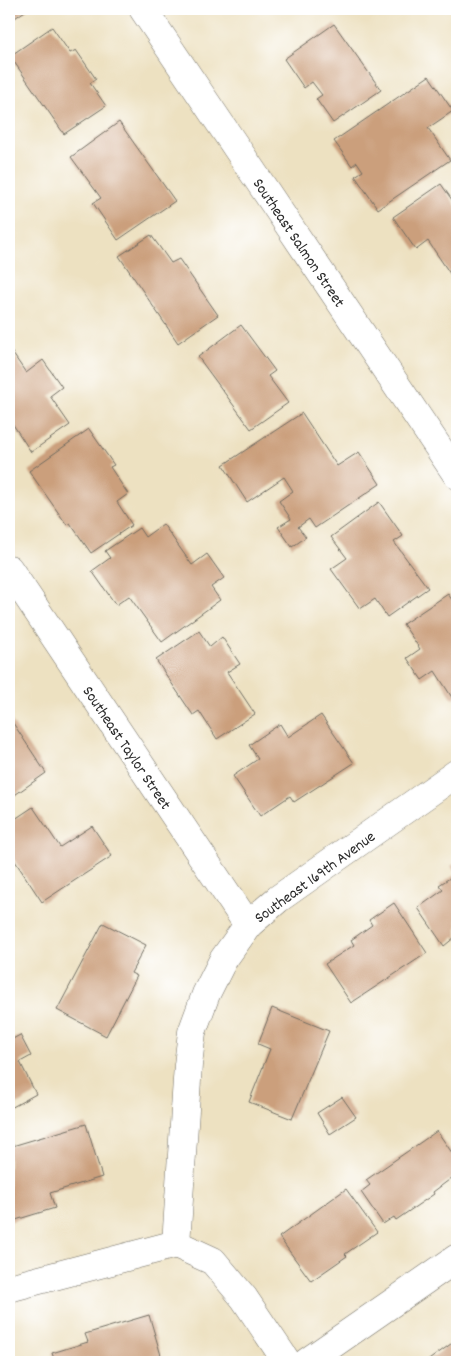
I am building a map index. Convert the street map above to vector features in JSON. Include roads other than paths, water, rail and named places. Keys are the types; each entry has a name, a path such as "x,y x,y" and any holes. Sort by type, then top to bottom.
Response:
{"street":[{"name":"Southeast Salmon Street","path":"143,9 457,475"},
{"name":"Southeast Taylor Street","path":"9,569 248,925"},
{"name":"Southeast 169th Avenue","path":"176,1244 188,1065 192,1032 206,994 219,968 248,925 278,899 457,773"},
{"path":"9,1288 176,1244 213,1261 244,1298 287,1362"},
{"path":"307,1362 457,1258"}]}
